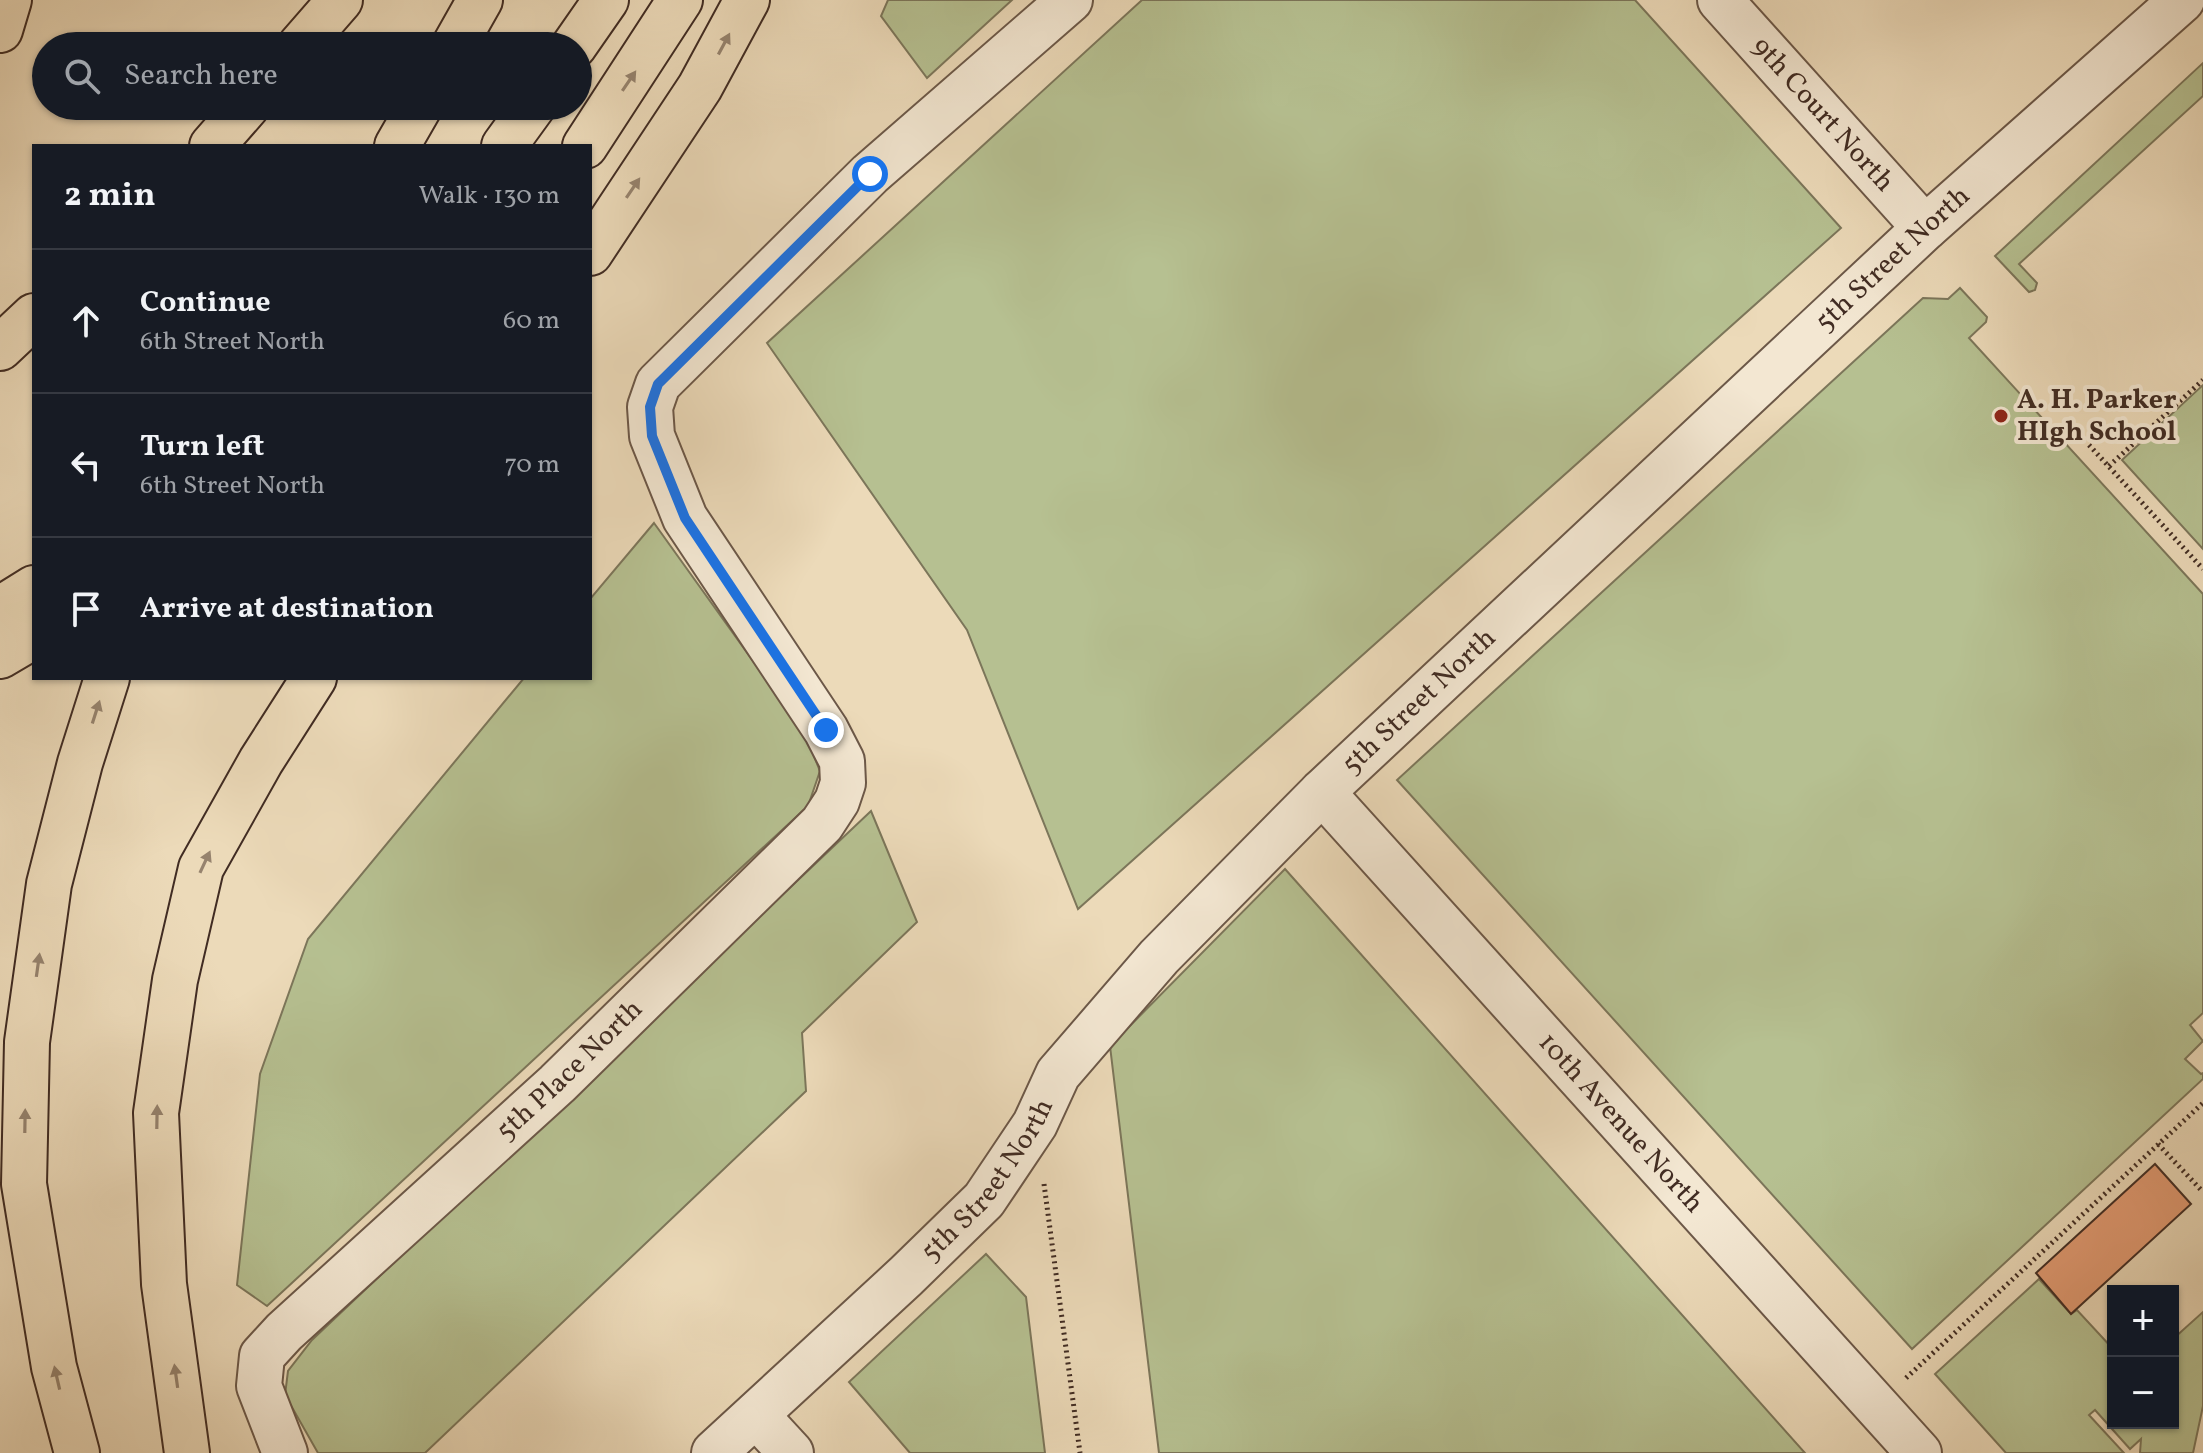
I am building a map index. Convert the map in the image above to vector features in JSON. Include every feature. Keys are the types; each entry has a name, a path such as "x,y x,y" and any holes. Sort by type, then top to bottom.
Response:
{"highway":[{"path":"0,30 9,0"},
{"path":"312,32 340,0"},
{"path":"462,32 480,0"},
{"path":"584,32 606,0"},
{"path":"586,144 680,0"},
{"path":"592,250 700,87 747,0"},
{"path":"214,144 235,120"},
{"path":"398,144 412,120"},
{"path":"505,144 523,120"},
{"path":"0,609 32,589"},
{"path":"0,656 32,637"},
{"path":"77,1453 54,1367 24,1184 27,1042 49,884 80,763 106,680"},
{"path":"187,1453 164,1284 156,1113 175,980 201,868 261,761 313,680"}],"street":[{"name":"5th Place North","path":"285,1453 259,1386 262,1356 284,1332 557,1084 822,824 837,801 843,783 842,761 826,730 685,518 652,436 650,407 658,384 870,174 1070,0"},
{"name":"9th Court North","path":"1720,0 1925,228"},
{"name":"5th Street North","path":"714,1453 984,1200 1035,1124 1058,1074 1159,957 1322,792 1925,228 2182,0"},
{"name":"10th Avenue North","path":"1322,792 1919,1453"},
{"path":"756,1415 791,1453"}],"path":[{"path":"2109,466 2203,380"},
{"path":"2089,445 2203,569"},
{"path":"1875,1406 2203,1103"},
{"path":"1035,1124 1080,1453"},
{"path":"2158,1144 2203,1192"}],"green space":[{"path":"888,0 1012,0 927,78 881,16"},
{"path":"1142,0 1635,0 1841,228 1078,909 967,630 767,343"},
{"path":"2203,63 2203,96 2019,264 2037,283 2035,290 2029,292 1995,256"},
{"name":"A. H. Parker HIgh School","path":"1960,288 1987,317 1986,322 1969,338 2203,594 2203,1013 2190,1025 2203,1041 2185,1059 2203,1073 2203,1079 1912,1349 1397,780 1923,298 1948,299"},
{"path":"2203,385 2203,549 2122,460"},
{"path":"654,523 804,732 820,771 808,806 267,1306 237,1285 260,1074 308,939 522,680 592,680 592,597"},
{"path":"871,811 917,922 802,1033 806,1091 425,1453 318,1453 285,1395 288,1371 312,1340"},
{"path":"1285,869 1805,1453 1159,1453 1110,1046"},
{"path":"986,1254 1026,1297 1045,1453 910,1453 849,1382"},
{"path":"2039,1279 2071,1314 2077,1310 2107,1342 2107,1423 2095,1410 2089,1415 2124,1453 2006,1453 1935,1374"},
{"path":"2203,1312 2203,1406 2193,1453 2140,1453 2141,1439 2130,1449 2112,1429 2179,1429 2179,1334"}],"building":[{"path":"2155,1164 2191,1204 2071,1314 2036,1273"}],"place":[{"name":"A. H. Parker HIgh School","path":"2001,416"}],"route":[{"path":"826,730 685,518 652,436 650,407 658,384 870,174"}]}
